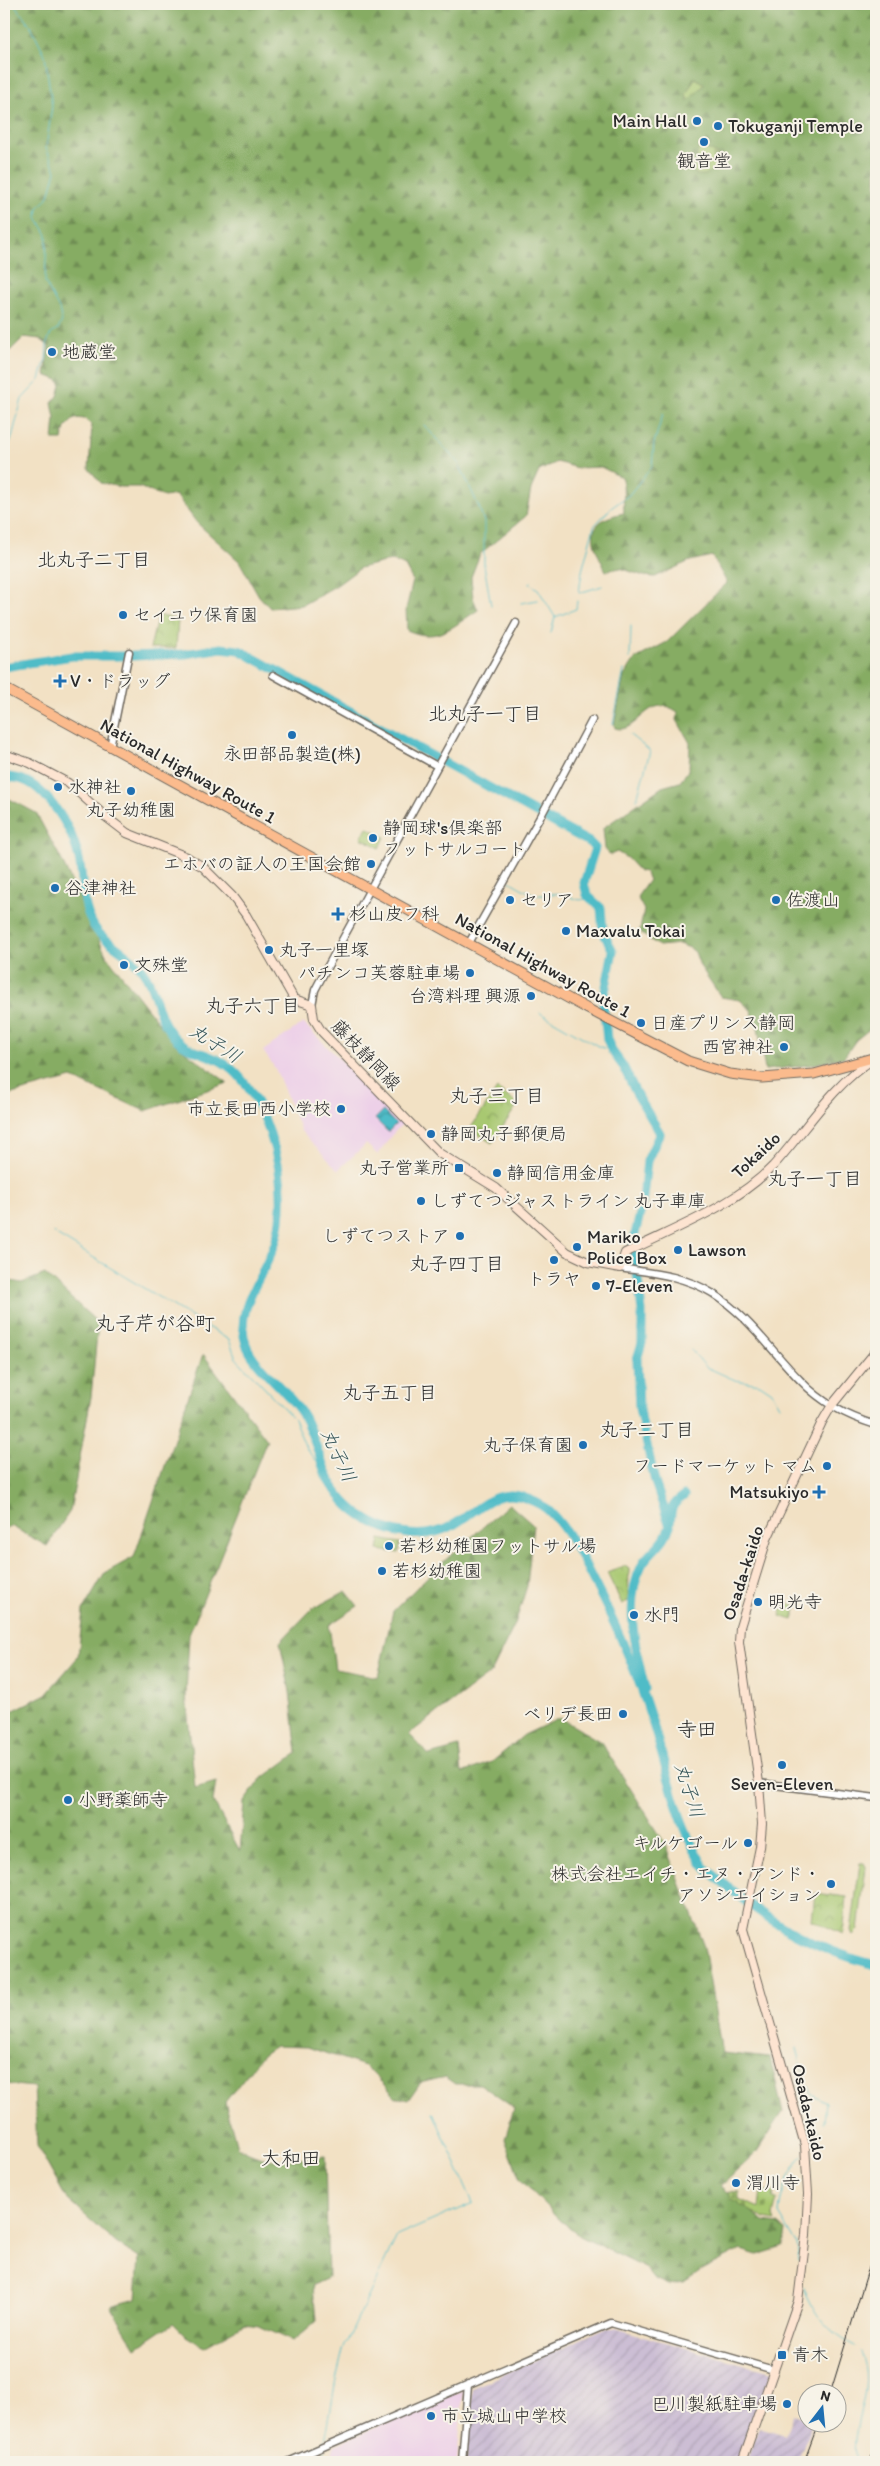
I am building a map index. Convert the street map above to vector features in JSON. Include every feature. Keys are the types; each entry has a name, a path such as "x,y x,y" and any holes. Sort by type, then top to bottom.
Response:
{"highway":[{"name":"National Highway Route 1","path":"4,688 610,1021 688,1061 730,1074 779,1077 837,1070 876,1058"}],"main road":[{"path":"4,754 30,763 61,779 127,833 187,858 203,867 232,896 246,915 294,999 304,1004 312,1005"},
{"name":"藤枝静岡線","path":"312,1005 314,1020 322,1032 432,1147 446,1158 496,1188 567,1252 588,1262 620,1268"},
{"name":"Tokaido","path":"620,1268 623,1256 633,1249 688,1223 758,1179 773,1166 817,1111 859,1069 876,1058"},
{"path":"837,1070 844,1070 846,1073 843,1086"},
{"name":"Osada-kaido","path":"742,2462 800,2289 808,2217 808,2160 789,2088 743,1934 745,1915 762,1833 759,1783 740,1642 740,1627 767,1539 799,1468 832,1405 876,1351"}],"street":[{"path":"312,1005 315,990 516,623"},
{"path":"110,747 129,652"},
{"path":"273,675 439,762"},
{"path":"469,944 592,720"},
{"path":"620,1268 638,1270 690,1282 724,1301 757,1330 800,1380 832,1405 876,1425"},
{"path":"759,1783 876,1798"},
{"path":"288,2462 613,2323 774,2370"},
{"path":"462,2462 468,2384"}],"shaded area":[{"name":"市立長田西小学校","path":"303,1023 404,1122 391,1136 378,1155 366,1144 338,1170 301,1131 275,1068 263,1051"},
{"path":"605,2328 615,2328 772,2372 740,2462 466,2462 473,2388"},
{"name":"市立城山中学校","path":"463,2390 457,2462 330,2462 333,2446"},
{"path":"793,2414 798,2415 798,2434 808,2434 797,2462 746,2462 759,2427 785,2435"}],"green space":[{"path":"4,4 876,4 876,987 869,1001 876,1005 876,1024 856,1040 844,1057 810,1065 765,1070 758,1028 751,1010 740,1000 721,997 700,966 695,952 690,948 679,944 659,946 642,934 640,929 644,910 637,897 649,880 645,872 639,871 627,858 617,852 610,855 605,849 603,828 662,787 680,782 689,769 690,743 677,720 678,712 667,707 658,706 630,726 623,729 615,728 624,676 635,659 667,642 727,583 712,556 690,561 655,577 644,576 620,568 606,571 594,542 594,534 596,527 601,521 624,513 623,478 601,467 577,468 557,462 539,471 531,489 526,516 480,554 471,577 473,598 478,610 445,631 428,635 407,630 406,609 413,581 405,566 392,560 360,568 337,585 302,605 270,608 259,596 239,561 197,523 176,495 164,497 139,487 120,487 101,483 89,469 92,424 85,419 75,418 65,428 62,440 53,440 55,418 52,403 58,396 61,385 58,380 45,375 49,346 40,339 24,337 4,357"},
{"path":"695,78 705,84 688,101 686,94"},
{"path":"699,146 718,154 715,162 718,166 705,175 696,175 693,171"},
{"path":"158,615 178,620 176,648 150,648"},
{"path":"4,796 36,813 60,857 106,955 175,1044 228,1083 145,1111 72,1078 4,1096"},
{"name":"静岡球's倶楽部 フットサルコート","path":"367,827 385,837 380,848 361,838"},
{"path":"497,1089 518,1104 492,1143 470,1129"},
{"path":"45,1274 98,1323 91,1397 70,1511 47,1546 11,1526 4,1529 4,1280 22,1283"},
{"path":"203,1354 267,1440 189,1635 186,1695 195,1788 216,1782 213,1801 240,1851 244,1802 260,1780 297,1753 290,1692 280,1642 312,1609 346,1591 358,1606 329,1625 335,1669 378,1677 393,1611 433,1571 509,1504 533,1525 527,1586 515,1624 491,1673 409,1734 429,1755 459,1747 462,1773 492,1762 524,1735 560,1718 601,1742 666,1845 704,1947 722,2053 770,2058 783,2112 756,2153 721,2186 764,2222 778,2224 786,2230 783,2247 757,2255 741,2250 704,2269 684,2283 668,2285 655,2279 647,2269 580,2236 559,2219 520,2179 505,2139 514,2108 480,2084 455,2084 445,2077 420,2083 408,2100 396,2097 365,2066 307,2047 275,2046 263,2054 225,2102 237,2147 259,2157 270,2159 290,2160 325,2156 328,2278 313,2285 316,2321 293,2341 259,2326 245,2324 204,2347 186,2336 173,2323 136,2348 110,2306 136,2299 139,2258 116,2243 66,2198 37,2146 34,2087 4,2084 4,1715 46,1694 78,1657 83,1610 105,1573 134,1557"},
{"name":"若杉幼稚園フットサル場","path":"380,1539 400,1543 399,1553 378,1550"},
{"path":"625,1566 629,1569 628,1601 622,1604 607,1573"},
{"path":"784,1602 797,1606 793,1620 780,1616"},
{"path":"860,1863 864,1863 866,1867 858,1930 853,1935 851,1931"},
{"path":"815,1893 847,1897 843,1934 812,1920"},
{"path":"761,2190 774,2192 773,2199 777,2200 773,2216 775,2221 765,2219 740,2205 739,2202 731,2199 729,2191 739,2192 739,2199 759,2208"}],"water":[{"path":"383,1111 396,1124 388,1132 375,1119"}],"waterway":[{"path":"4,452 11,441 22,399 40,380 50,335 58,329 62,321 59,309 45,282 47,235 37,217 38,208 49,196 56,171 46,148 52,106 45,55 31,26 14,4"},
{"path":"602,586 579,593 582,571 594,526 611,508 629,495 652,466 654,443 663,414"},
{"path":"424,425 459,464 479,507 484,522 484,565 491,605"},
{"path":"531,582 530,584 538,589 555,617"},
{"path":"521,603 538,600"},
{"path":"551,633 555,617 576,609 577,601"},
{"path":"630,658 631,626"},
{"path":"132,656 185,654 221,648 239,650 589,842 595,848 584,883 587,895 601,908 603,932 613,951 603,1002 607,1039 612,1051 623,1066 636,1093 660,1133 647,1161 642,1206 633,1242 642,1311 642,1343 637,1359 639,1408 655,1482 670,1526"},
{"path":"4,667 72,656 125,656"},
{"path":"613,724 624,670"},
{"path":"630,735 650,751 637,799"},
{"name":"丸子川","path":"4,777 17,778 33,785 48,799 63,819 77,851 84,897 93,924 103,937 133,960 143,971 169,1030 176,1039 187,1047 216,1059 233,1070 243,1081 259,1107 271,1136 278,1164 281,1212 272,1253 247,1303 243,1330 246,1344 257,1362 298,1407 304,1417 328,1477 339,1495 362,1516 376,1524 407,1534 423,1534 438,1531 453,1525 497,1497 506,1495 528,1499 548,1510 565,1530 578,1550 621,1638 646,1702 678,1810 704,1867 743,1899 778,1924 816,1944 876,1965"},
{"path":"509,881 526,891 536,894 559,894 580,900 591,898"},
{"path":"540,1013 598,1046 612,1051"},
{"path":"53,1233 229,1340 236,1358 294,1419 306,1448 317,1462 323,1479 334,1495 355,1513"},
{"path":"691,1350 706,1367 735,1380 760,1384 772,1392 780,1406"},
{"path":"645,1689 633,1626 633,1594 636,1579 647,1557 657,1547 669,1529 674,1505 684,1496"},
{"path":"797,2048 800,2060"},
{"path":"801,2063 806,2081"},
{"path":"808,2086 810,2093 826,2102 824,2123"},
{"path":"325,2442 343,2350 397,2236 473,2203 433,2112"},
{"path":"811,2141 820,2129"},
{"path":"799,2261 797,2244 779,2214 786,2182 803,2155"},
{"path":"804,2288 812,2306 830,2329 855,2346"},
{"path":"856,2462 854,2449 855,2435 866,2380 865,2367 860,2353"},
{"path":"322,2462 324,2449"}],"railway":[{"path":"833,2384 876,2244"},
{"path":"804,2462 814,2434"},
{"path":"870,2462 876,2442"}],"place":[{"name":"Main Hall","path":"697,121"},
{"name":"Tokuganji Temple","path":"718,126"},
{"name":"観音堂","path":"704,142"},
{"name":"地蔵堂","path":"52,352"},
{"name":"セイユウ保育園","path":"123,615"},
{"name":"V・ドラッグ","path":"60,681"},
{"name":"永田部品製造(株)","path":"292,735"},
{"name":"水神社","path":"58,787"},
{"name":"丸子幼稚園","path":"131,791"},
{"name":"静岡球's倶楽部 フットサルコート","path":"373,838"},
{"name":"エホバの証人の王国会館","path":"371,864"},
{"name":"谷津神社","path":"55,888"},
{"name":"セリア","path":"510,900"},
{"name":"佐渡山","path":"776,900"},
{"name":"杉山皮フ科","path":"338,914"},
{"name":"Maxvalu Tokai","path":"566,931"},
{"name":"丸子一里塚","path":"269,950"},
{"name":"文殊堂","path":"124,965"},
{"name":"パチンコ芙蓉駐車場","path":"470,973"},
{"name":"台湾料理 興源","path":"531,996"},
{"name":"日産プリンス静岡","path":"641,1023"},
{"name":"西宮神社","path":"784,1047"},
{"name":"市立長田西小学校","path":"341,1109"},
{"name":"静岡丸子郵便局","path":"431,1134"},
{"name":"丸子営業所","path":"459,1168"},
{"name":"静岡信用金庫","path":"497,1173"},
{"name":"しずてつジャストライン 丸子車庫","path":"421,1201"},
{"name":"しずてつストア","path":"460,1236"},
{"name":"Mariko Police Box","path":"577,1247"},
{"name":"Lawson","path":"678,1250"},
{"name":"トラヤ","path":"554,1260"},
{"name":"7-Eleven","path":"596,1286"},
{"name":"丸子保育園","path":"583,1445"},
{"name":"フードマーケット マム","path":"827,1466"},
{"name":"Matsukiyo","path":"819,1492"},
{"name":"若杉幼稚園フットサル場","path":"389,1546"},
{"name":"若杉幼稚園","path":"382,1571"},
{"name":"明光寺","path":"758,1602"},
{"name":"水門","path":"634,1615"},
{"name":"ベリデ長田","path":"623,1714"},
{"name":"Seven-Eleven","path":"782,1765"},
{"name":"小野薬師寺","path":"68,1800"},
{"name":"キルケゴール","path":"748,1843"},
{"name":"株式会社エイチ・エヌ・アンド・ アソシエイション","path":"831,1884"},
{"name":"渭川寺","path":"736,2183"},
{"name":"青木","path":"782,2355"},
{"name":"巴川製紙駐車場","path":"787,2404"},
{"name":"市立城山中学校","path":"431,2416"}],"district":[{"name":"北丸子二丁目","path":"94,559"},
{"name":"北丸子一丁目","path":"485,713"},
{"name":"丸子六丁目","path":"253,1005"},
{"name":"丸子三丁目","path":"497,1095"},
{"name":"丸子一丁目","path":"815,1178"},
{"name":"丸子四丁目","path":"457,1263"},
{"name":"丸子芹が谷町","path":"155,1323"},
{"name":"丸子五丁目","path":"390,1392"},
{"name":"丸子二丁目","path":"647,1429"},
{"name":"寺田","path":"697,1729"},
{"name":"大和田","path":"291,2158"}]}
